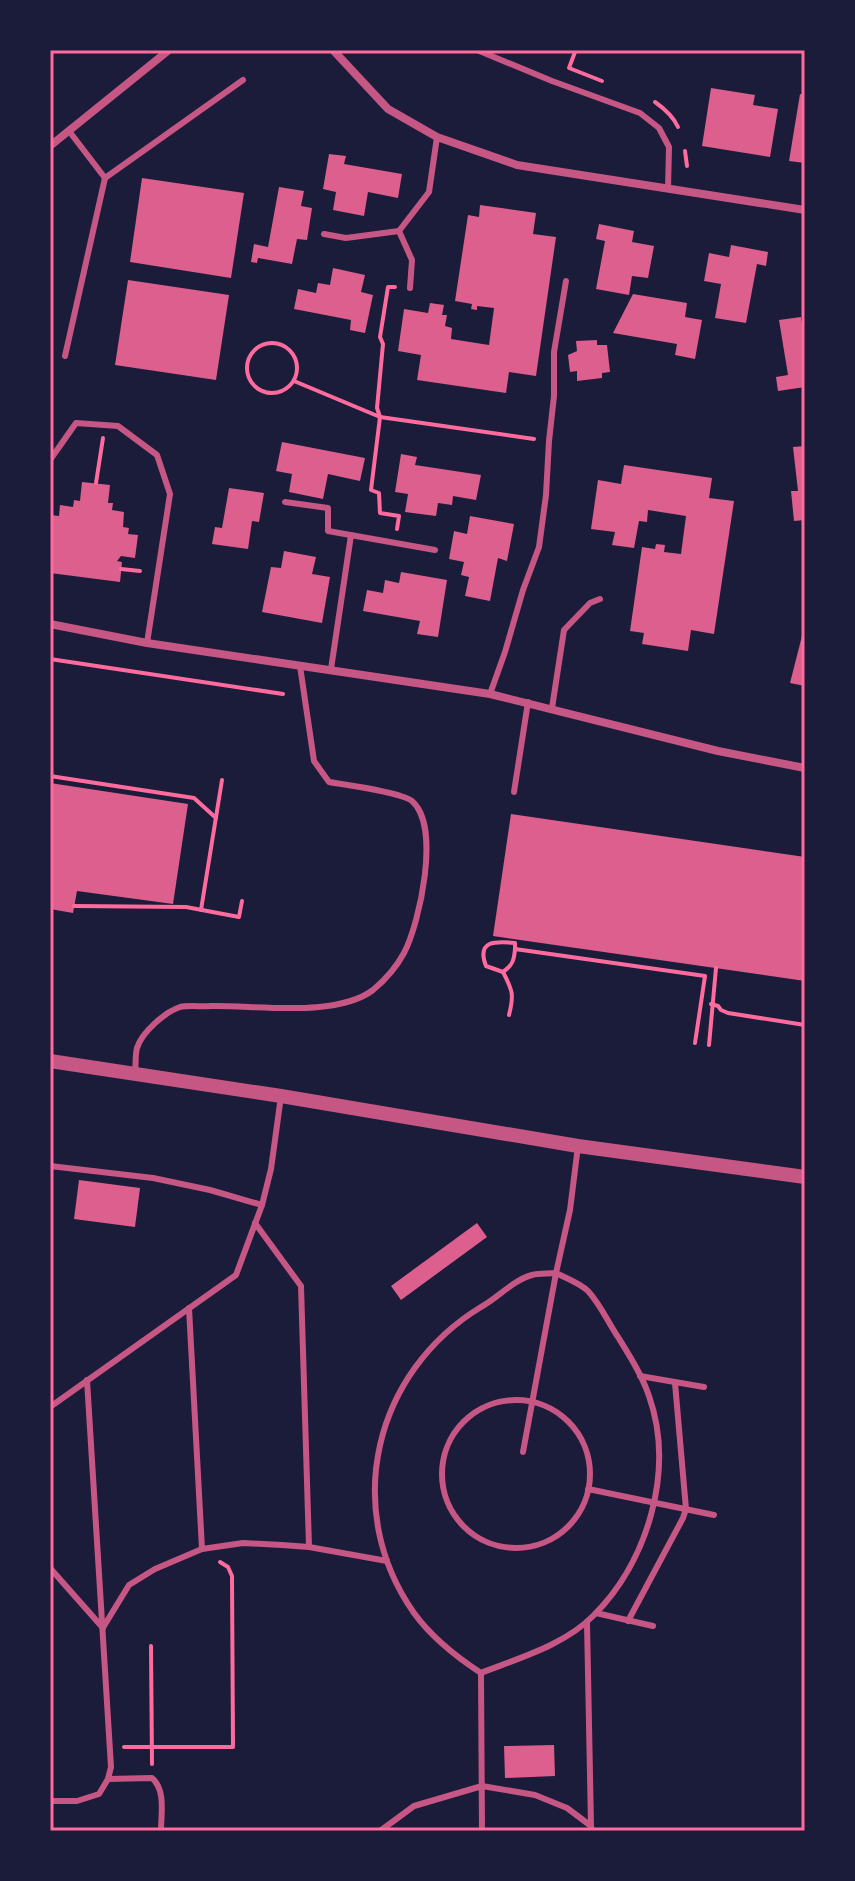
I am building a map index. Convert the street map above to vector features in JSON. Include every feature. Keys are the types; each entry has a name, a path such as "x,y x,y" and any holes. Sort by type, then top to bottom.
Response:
{"street":[{"path":"50,146 169,50"},
{"path":"333,50 388,109 437,137 517,165 805,210"},
{"path":"50,624 147,643 490,694 803,769"},
{"path":"50,1061 578,1146 805,1177"}],"lane":[{"path":"477,50 640,113 659,128 669,147 668,189"},
{"path":"65,356 105,178 243,80"},
{"path":"69,131 105,178"},
{"path":"324,234 346,238 399,231 429,192 437,137"},
{"path":"399,231 412,260 410,288"},
{"path":"490,694 539,547 554,396 554,352 566,281"},
{"path":"50,460 76,423 118,426 157,455 170,494 147,643"},
{"path":"285,502 328,508 328,531 435,550"},
{"path":"331,669 351,535"},
{"path":"552,708 564,630 590,603 600,599"},
{"path":"135,1073 137,1047 154,1023 181,1007 306,1007 342,1003 370,992 387,976 403,955 413,932 423,894 427,841 423,816 410,799 329,782 314,761 300,666"},
{"path":"514,792 528,702"},
{"path":"50,1407 236,1275 262,1205 271,1169 281,1096"},
{"path":"523,1452 570,1210 578,1146"},
{"path":"50,1166 153,1178 262,1205"},
{"path":"255,1223 301,1286 309,1547"},
{"path":"556,1273 586,1289 629,1355 649,1396 656,1429 658,1469 654,1502 648,1529 627,1573 587,1622 539,1650 481,1673 456,1657 424,1625 399,1588 387,1561 377,1523 375,1485 379,1446 391,1409 408,1375 432,1345 461,1319 519,1280 556,1273"},
{"path":"189,1308 202,1549"},
{"path":"640,1376 704,1387"},
{"path":"50,1801 77,1801 99,1794 111,1767 87,1380"},
{"path":"628,1621 686,1509 675,1383"},
{"path":"507,1401 532,1402 564,1418 579,1436 588,1458 588,1489 584,1504 571,1524 552,1539 530,1547 494,1545 471,1533 454,1515 444,1492 442,1468 455,1433 472,1415 507,1401"},
{"path":"588,1489 714,1515"},
{"path":"103,1628 129,1585 155,1569 202,1549 243,1543 309,1547 387,1561"},
{"path":"50,1568 103,1628"},
{"path":"596,1613 653,1626"},
{"path":"587,1622 592,1828"},
{"path":"481,1673 482,1831"},
{"path":"108,1779 152,1778 158,1783 161,1789 161,1831"},
{"path":"380,1831 414,1806 482,1786 535,1795 567,1808 592,1828"}],"path":[{"path":"394,542 399,516 380,513 379,493 371,490 380,417 377,408 383,344 380,337 388,287 410,288"},
{"path":"266,343 282,345 294,356 294,381 283,391 269,393 255,387 247,375 252,352 266,343"},
{"path":"294,381 380,417 549,441"},
{"path":"96,483 105,424"},
{"path":"121,569 142,571"},
{"path":"50,659 283,694"},
{"path":"50,776 194,798 216,818"},
{"path":"201,910 222,780"},
{"path":"74,906 186,907 239,917 242,901"},
{"path":"503,972 511,967 515,943 491,942 483,953 486,966 503,972 512,990 509,1015"},
{"path":"515,949 705,976 695,1043"},
{"path":"709,1045 716,968"},
{"path":"711,1004 728,1013 805,1025"},
{"path":"698,1020 711,1023"},
{"path":"110,1748 233,1747 232,1576 228,1567 202,1549"},
{"path":"151,1646 152,1778"}],"building":[{"path":"711,88 755,95 753,105 778,109 770,157 702,146"},
{"path":"800,94 805,95 805,163 789,161"},
{"path":"329,154 346,156 344,164 402,174 398,198 368,192 364,216 333,210 336,192 323,189"},
{"path":"142,178 244,193 231,278 130,262"},
{"path":"279,187 304,191 301,206 312,208 307,240 297,239 292,264 258,258 257,263 251,262 254,244 268,247"},
{"path":"480,205 536,213 533,234 556,237 536,376 509,372 506,393 417,380 421,355 398,351 404,309 428,313 430,303 444,305 442,315 447,315 445,326 452,328 451,339 489,345 494,308 477,306 477,310 471,309 472,304 455,301 468,215 479,217"},
{"path":"599,224 634,231 632,242 654,246 648,278 632,276 629,295 596,289 605,241 596,239"},
{"path":"731,245 768,252 766,266 757,264 746,323 715,318 721,284 704,281 709,253 729,257"},
{"path":"333,268 365,275 361,292 373,295 365,333 350,330 351,320 294,309 298,289 316,293 318,283 330,285"},
{"path":"128,280 229,295 216,380 115,365"},
{"path":"633,294 687,303 685,317 702,320 695,359 675,355 677,344 613,333"},
{"path":"801,317 805,330 805,387 778,391 776,377 788,375 779,320"},
{"path":"597,340 597,345 607,345 610,372 602,373 602,378 577,381 577,371 570,372 568,355 577,351 576,341"},
{"path":"282,442 365,458 360,481 328,474 323,499 289,492 292,474 276,471"},
{"path":"805,446 805,520 794,521 791,491 798,491 793,447"},
{"path":"401,454 417,457 415,465 481,475 476,500 453,496 452,505 438,503 436,516 405,512 408,494 395,492"},
{"path":"624,465 712,478 709,498 734,501 714,634 691,630 688,651 642,644 644,633 630,631 642,547 655,549 656,544 665,545 664,552 681,554 686,516 648,510 647,522 639,521 634,548 612,545 615,532 591,529 598,480 621,484"},
{"path":"82,482 110,485 108,503 113,503 112,510 124,512 123,527 129,528 128,534 138,535 135,558 121,556 117,561 122,562 120,582 50,573 51,515 59,516 60,505 73,507 74,500 80,501"},
{"path":"229,488 264,493 259,522 252,521 248,549 212,544 215,527 222,528"},
{"path":"470,516 514,524 507,561 498,558 490,601 465,596 469,577 461,575 464,562 449,559 454,531 467,534"},
{"path":"284,551 316,557 312,574 330,577 322,623 262,612 271,567 281,568"},
{"path":"401,572 447,580 438,637 417,634 420,621 363,611 367,590 383,593 385,580 399,583"},
{"path":"805,628 805,686 790,683"},
{"path":"50,783 188,804 173,904 77,891 73,913 50,909"},
{"path":"511,814 805,857 805,981 493,936"},
{"path":"79,1180 140,1188 135,1227 74,1219"},
{"path":"477,1223 487,1237 401,1300 391,1286"},
{"path":"554,1745 555,1776 505,1778 504,1746"}]}
